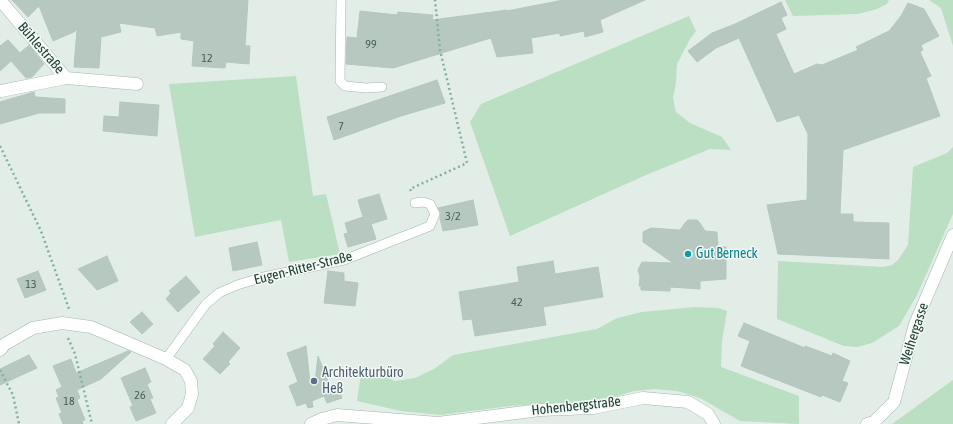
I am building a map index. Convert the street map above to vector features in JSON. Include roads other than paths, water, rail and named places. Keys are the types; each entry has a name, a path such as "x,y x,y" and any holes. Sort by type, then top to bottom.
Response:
{"street":[{"name":"Bühlestraße","path":"0,0 66,78"},
{"name":"Bühlestraße","path":"1,91 66,78 137,84"},
{"name":"Weihergasse","path":"867,424 874,422 894,402 915,324 953,235"},
{"path":"0,350 5,344 33,328 68,324 91,327 166,359 185,370 191,381 192,394 188,408 172,424"},
{"name":"Hohenbergstraße","path":"311,424 337,415 438,423 540,410 593,408 643,398 688,402 708,414 714,424"}],"lane":[{"path":"341,0 340,81 345,86 366,88 382,87"},
{"name":"Eugen-Ritter-Straße","path":"166,359 206,304 219,293 237,285 264,277 344,260 430,226 434,214 430,204 423,202 416,203"}],"place":[{"name":"Gut Berneck","path":"688,254"},
{"name":"Architekturbüro Heß","path":"314,381"}]}
